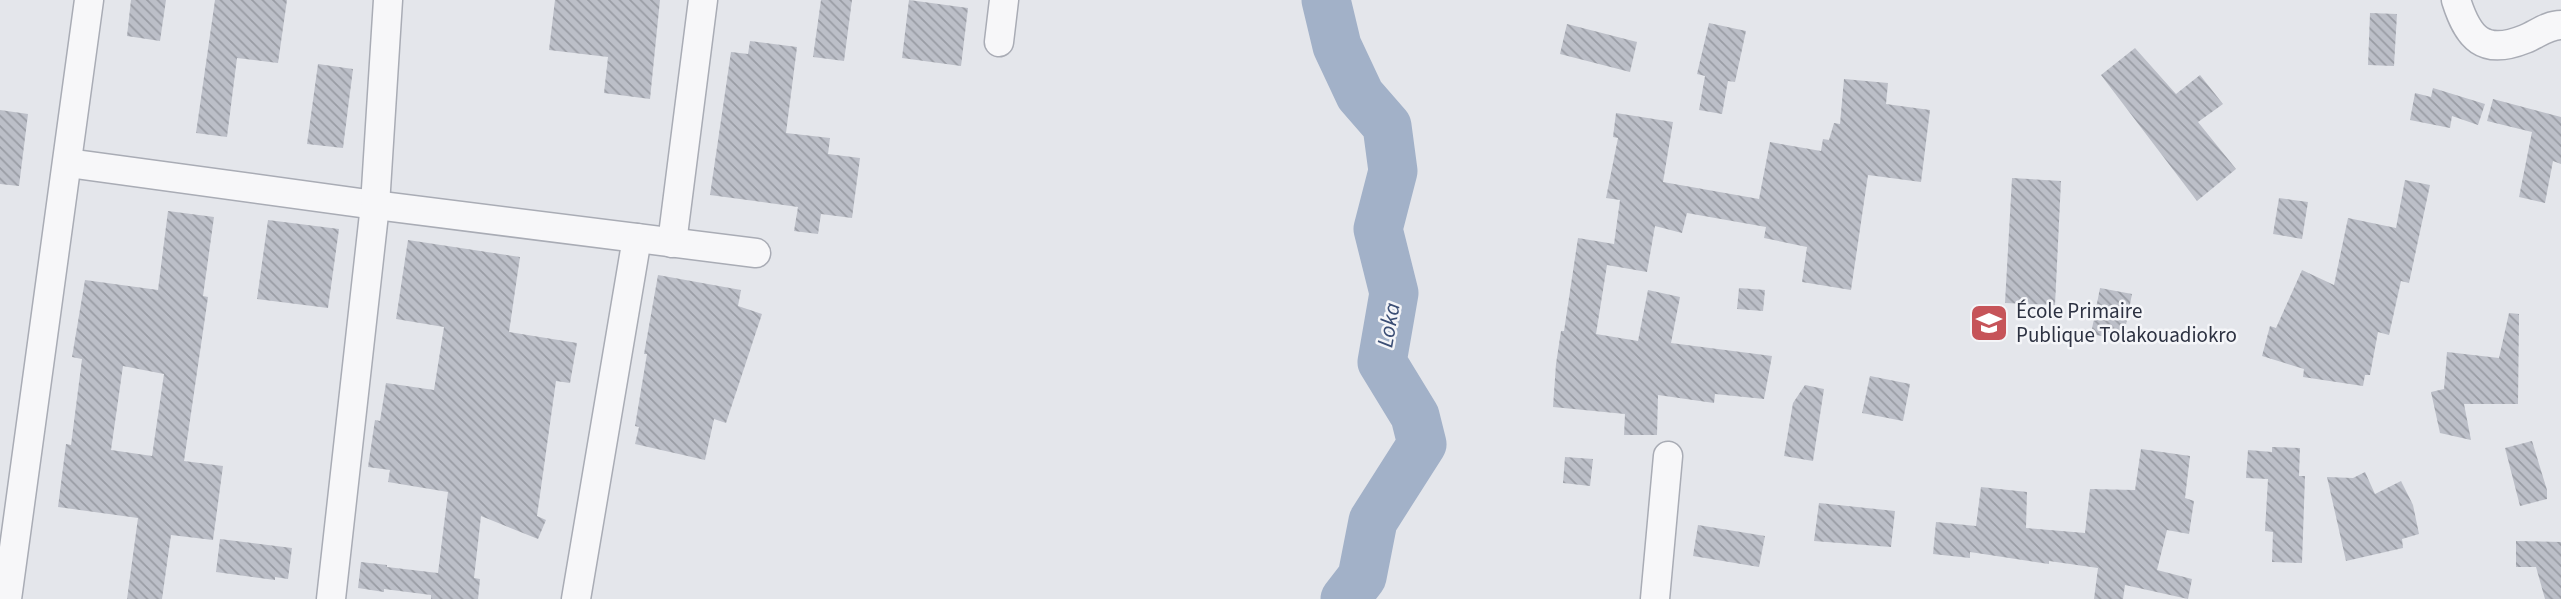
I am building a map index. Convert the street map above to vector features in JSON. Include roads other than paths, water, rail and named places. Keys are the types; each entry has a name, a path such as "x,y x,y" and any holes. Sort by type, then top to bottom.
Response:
{"street":[{"path":"7,599 89,0"},
{"path":"331,599 375,205 388,0"},
{"path":"672,243 703,0"},
{"path":"999,42 1004,0"},
{"path":"2456,0 2461,17 2473,37 2492,47 2522,40 2554,25 2561,25"},
{"path":"68,163 756,253"},
{"path":"576,599 637,238"},
{"path":"1655,599 1668,456"}],"waterway":[{"name":"Loka","path":"1326,0 1337,46 1360,95 1387,126 1393,171 1378,229 1394,293 1382,362 1415,416 1422,444 1373,521 1362,577 1345,599"}],"place":[{"name":"École Primaire Publique Tolakouadiokro","path":"1989,323"}]}
